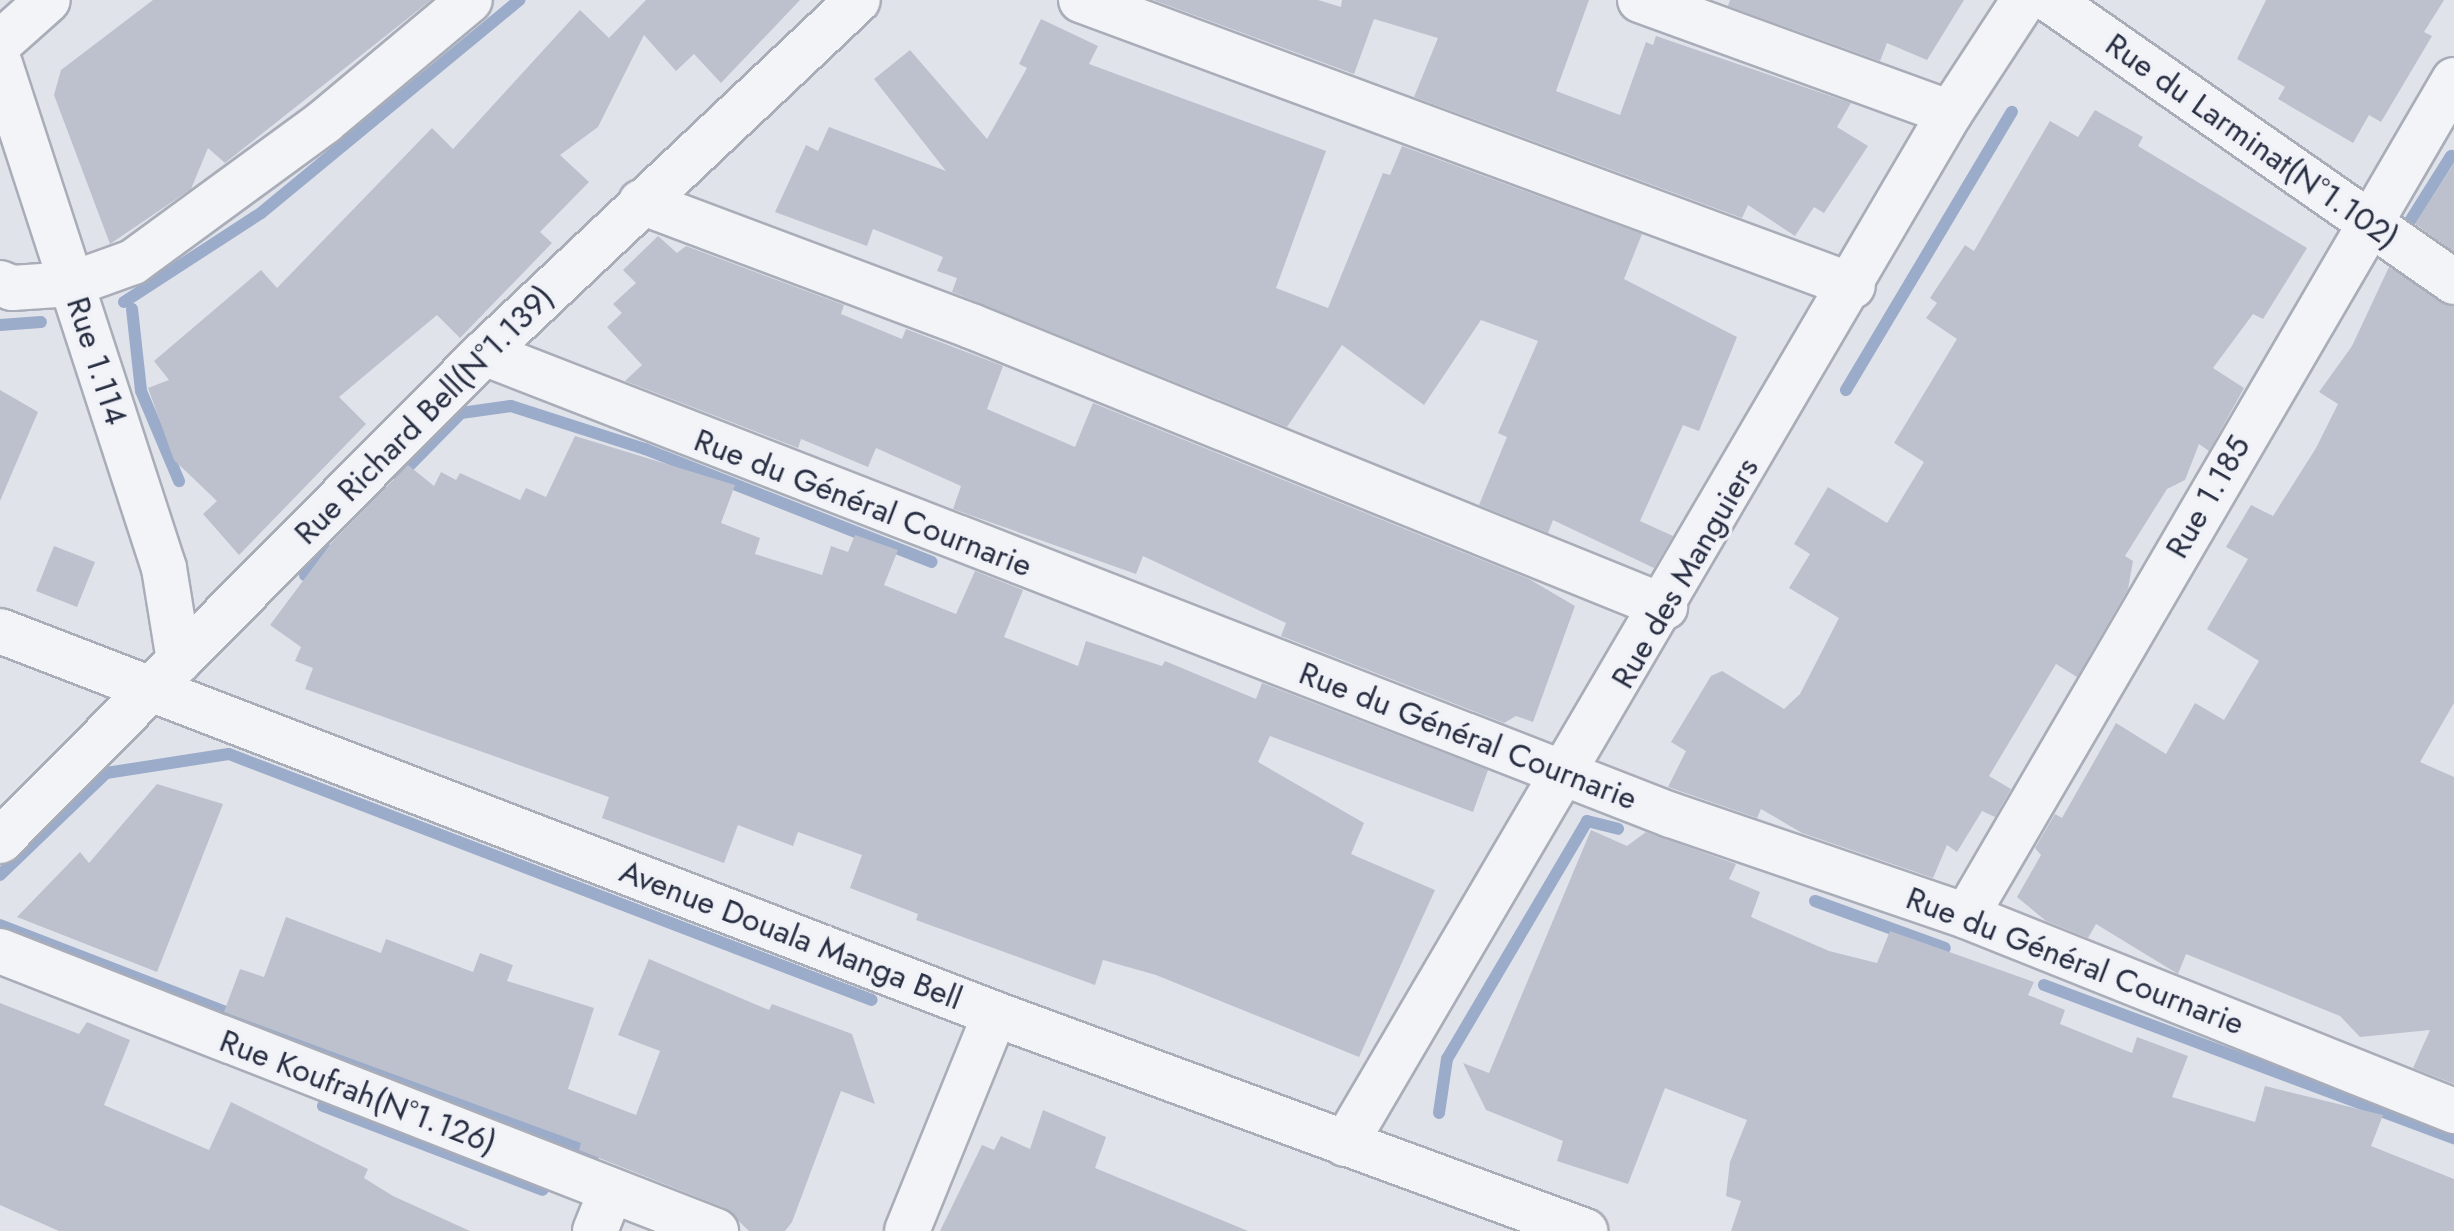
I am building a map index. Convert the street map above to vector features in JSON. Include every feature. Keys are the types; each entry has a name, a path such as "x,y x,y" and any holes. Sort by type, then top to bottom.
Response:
{"street":[{"path":"0,43 48,0"},
{"path":"0,283 72,284 133,262 324,122 470,0"},
{"name":"Rue Richard Bell(N°1.139)","path":"0,841 484,353 858,0"},
{"path":"1081,0 1853,286"},
{"path":"1640,0 1950,113"},
{"name":"Rue des Manguiers","path":"1345,1144 1569,773 1853,286 1950,113 2024,0"},
{"name":"Rue du Larminat(N°1.102)","path":"2050,0 2454,282"},
{"name":"Rue 1.114","path":"0,64 164,568 166,674"},
{"name":"Rue 1.185","path":"1966,916 2367,223 2454,80"},
{"path":"641,202 971,326 1665,607"},
{"name":"Rue du Général Cournarie","path":"484,353 1569,773 1966,916 2454,1111"},
{"name":"Avenue Douala Manga Bell","path":"0,631 166,674 995,1014 1585,1231"},
{"name":"Rue Koufrah(N°1.126)","path":"0,951 716,1231"},
{"path":"907,1231 995,1014"},
{"path":"595,1231 611,1191"}],"building":[{"path":"153,0 431,0 225,163 208,148 191,189 110,244 54,95 61,70"},
{"path":"646,0 800,0 721,83 694,54 676,71 644,35 598,127 560,155 589,182 540,232 552,243 460,338 437,315 339,397 366,424 239,555 203,514 217,501 174,460 148,388 169,380 154,361 261,270 277,288 432,128 453,149 580,10 609,38"},
{"path":"1153,0 1318,0 1341,7 1342,0 1589,0 1556,91 1620,115 1646,42 1653,45 1656,36 1851,103 1837,127 1868,146 1824,213 1814,207 1795,236 1748,205 1742,218 1414,97 1438,38 1374,19 1354,74"},
{"path":"1730,0 1964,0 1927,60 1887,43 1880,61 1728,6"},
{"path":"2266,0 2444,0 2424,32 2432,36 2381,122 2369,115 2353,143 2278,99 2285,87 2237,59"},
{"path":"1041,19 1098,46 1089,64 1326,151 1276,288 1328,308 1383,173 1390,175 1402,146 1642,234 1624,279 1737,337 1699,431 1683,425 1640,521 1673,536 1654,568 1553,520 1548,533 1479,505 1507,437 1498,433 1538,341 1481,320 1424,405 1342,345 1287,427 952,292 957,278 937,271 943,257 873,229 867,246 775,212 806,145 818,151 829,127 946,171 874,79 910,50 987,139 1027,68 1019,64"},
{"path":"2095,110 2143,137 2138,146 2307,248 2263,319 2253,314 2213,368 2244,388 2209,451 2199,444 2185,480 2167,489 2125,556 2133,561 2128,589 2077,677 2056,664 1989,776 2011,789 1995,817 1982,811 1957,852 1947,845 1933,878 1802,833 1761,809 1757,818 1668,787 1686,751 1671,742 1711,676 1722,671 1784,709 1800,694 1839,618 1789,588 1810,554 1794,544 1828,487 1887,523 1924,462 1894,443 1957,339 1926,318 1937,303 1930,298 1965,245 1974,251 2050,121 2078,137"},
{"path":"2454,163 2454,252 2415,224"},
{"path":"658,236 677,253 686,246 844,305 841,314 902,339 906,329 1003,366 987,409 1075,447 1093,403 1529,579 1575,606 1533,722 1516,716 1504,723 1281,636 1286,623 1143,556 1136,574 953,509 961,486 876,448 868,467 801,439 798,448 625,381 642,365 607,327 622,313 613,304 636,283 623,270"},
{"path":"2389,267 2454,307 2454,703 2420,762 2454,777 2454,1084 2413,1068 2430,1030 2360,1037 2340,1016 2186,954 2178,974 2096,924 2088,938 2046,921 2017,897 2041,855 2035,848 2055,814 2062,818 2116,723 2166,754 2195,703 2224,720 2259,661 2207,629 2248,559 2226,547 2251,505 2273,516 2316,448 2338,404 2319,392 2352,346"},
{"path":"0,390 38,412 0,501"},
{"path":"575,436 735,485 721,523 760,538 755,554 822,575 831,546 848,552 855,535 898,550 884,585 956,614 975,571 1023,590 1004,637 1078,666 1086,641 1162,666 1165,661 1256,699 1262,683 1488,770 1473,812 1270,736 1258,762 1364,823 1351,854 1435,890 1359,1057 1156,975 1103,960 1095,985 916,920 918,914 850,888 862,855 798,832 793,846 738,825 724,863 602,818 609,797 305,689 313,668 295,661 301,647 270,625 332,542 408,465 434,486 441,472 456,480 460,473 520,500 526,488 546,497"},
{"path":"54,546 95,562 77,607 36,591"},
{"path":"157,784 223,804 157,972 17,917 80,852 89,863"},
{"path":"1591,830 1627,846 1646,832 1736,864 1729,879 1760,892 1751,917 1829,951 1877,963 1890,931 2034,982 2028,995 2065,1010 2060,1024 2132,1053 2137,1037 2188,1056 2172,1097 2255,1122 2265,1086 2383,1115 2371,1146 2454,1179 2454,1231 1731,1231 1741,1201 1726,1196 1730,1162 1747,1120 1665,1088 1628,1184 1557,1161 1563,1141 1486,1110 1463,1063 1489,1073"},
{"path":"286,917 381,953 386,939 473,972 480,953 513,965 507,981 594,1008 568,1089 636,1115 660,1051 618,1035 649,959 769,1010 772,1004 852,1034 875,1104 841,1091 792,1222 785,1231 749,1231 725,1208 579,1150 581,1143 224,1012 240,969 264,977"},
{"path":"0,1003 79,1034 87,1022 130,1040 104,1105 209,1150 231,1102 368,1169 364,1178 393,1196 470,1231 59,1231 0,1205"},
{"path":"1043,1110 1106,1137 1095,1168 1248,1231 940,1231 982,1145 994,1150 1001,1136 1030,1149"}],"waterway":[{"path":"124,302 261,213 519,0"},
{"path":"1846,390 2012,112"},
{"path":"2407,226 2451,156"},
{"path":"132,309 141,391 179,481"},
{"path":"0,325 41,322"},
{"path":"399,476 461,413 511,406 645,449 932,562"},
{"path":"305,575 328,550"},
{"path":"0,875 106,773 229,754 872,1000"},
{"path":"1439,1113 1447,1059 1587,821 1618,829"},
{"path":"1815,901 1945,948"},
{"path":"0,925 594,1154"},
{"path":"2044,985 2454,1138"},
{"path":"323,1106 543,1190"}]}
